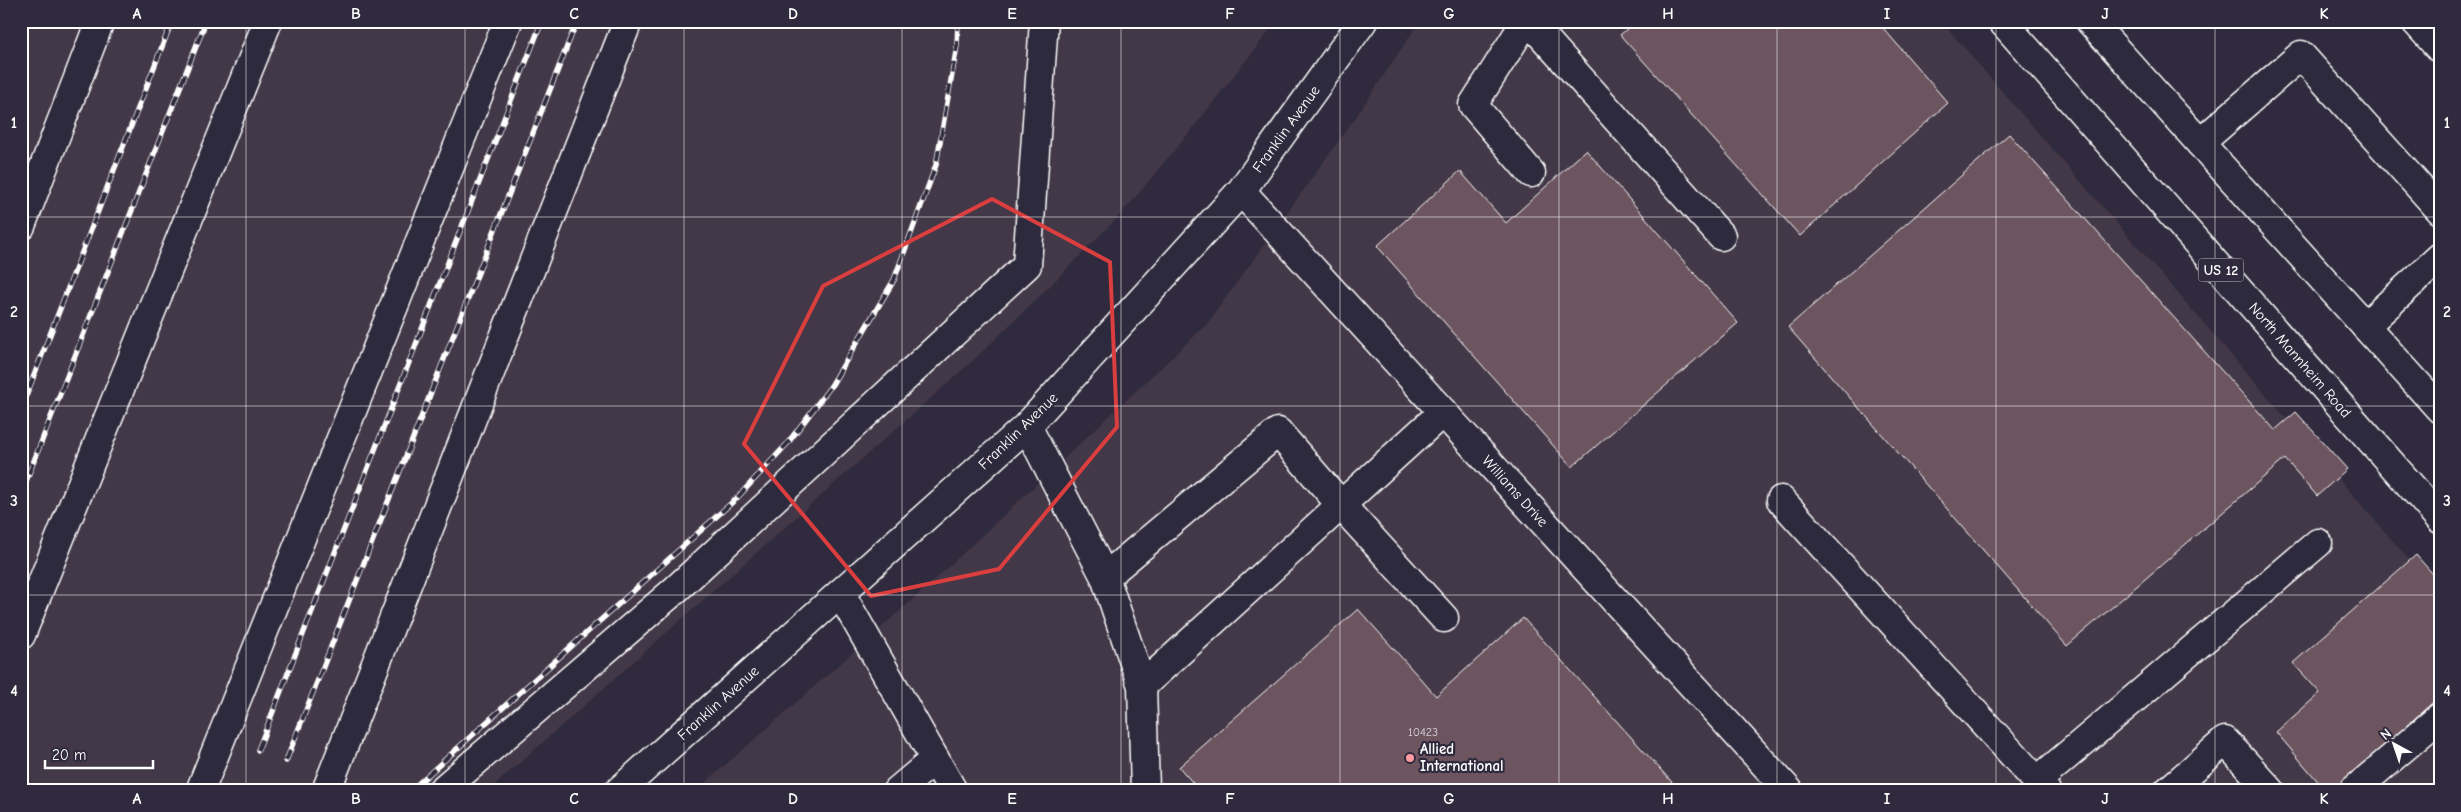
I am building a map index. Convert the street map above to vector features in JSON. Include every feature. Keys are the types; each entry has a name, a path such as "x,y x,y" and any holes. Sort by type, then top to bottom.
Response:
{"main road":[{"path":"21,226 100,21"},
{"path":"21,635 268,21"},
{"path":"200,791 508,21"},
{"path":"326,791 628,21"},
{"path":"441,791 674,591 1026,266 1044,21"},
{"name":"Franklin Avenue","path":"620,791 842,594 1027,426 1241,192 1363,21"},
{"path":"1531,173 1473,105 1528,21 1721,236"},
{"name":"North Mannheim Road","path":"2002,21 2440,519"},
{"path":"2090,21 2440,409"},
{"path":"2415,21 2440,49"},
{"path":"2200,143 2301,54 2440,210"},
{"name":"Williams Drive","path":"1241,192 1789,791"},
{"path":"2365,326 2440,257"},
{"path":"1142,686 1443,412"},
{"path":"1027,426 1106,578 1142,686 1145,791"},
{"path":"1106,578 1278,432 1341,505 1444,618"},
{"path":"1780,500 2042,786 2318,543"},
{"path":"842,594 953,791"},
{"path":"2353,791 2440,717"},
{"path":"2168,791 2225,741 2271,791"},
{"path":"897,791 935,759"}],"highlighted area":[{"path":"992,199 1110,262 1117,427 999,569 871,596 744,444 823,286"}],"shaded area":[{"path":"21,21 1277,21 1193,128 1123,212 1051,285 976,358 488,791 21,791"},
{"path":"1420,21 1941,21 2440,595 2440,791 696,791 929,585 1207,324 1355,118"}],"building":[{"path":"1636,21 1877,21 1948,103 1800,236 1620,35"},
{"path":"2009,134 2275,430 2296,412 2347,469 2317,496 2285,459 2067,646 1788,327"},
{"path":"1586,150 1738,323 1572,467 1377,246 1460,171 1506,223"},
{"path":"2416,555 2440,582 2440,696 2333,791 2326,791 2276,732 2320,693 2293,663"},
{"path":"1358,609 1436,696 1523,618 1680,791 1200,791 1179,767"}],"railway":[{"path":"21,409 172,21"},
{"path":"21,494 206,21"},
{"path":"258,750 542,21"},
{"path":"286,761 577,21"},
{"path":"410,791 737,498 787,444 831,386 894,280 936,165 957,46 958,21"}],"place":[{"name":"Allied International","path":"1410,758"}]}
